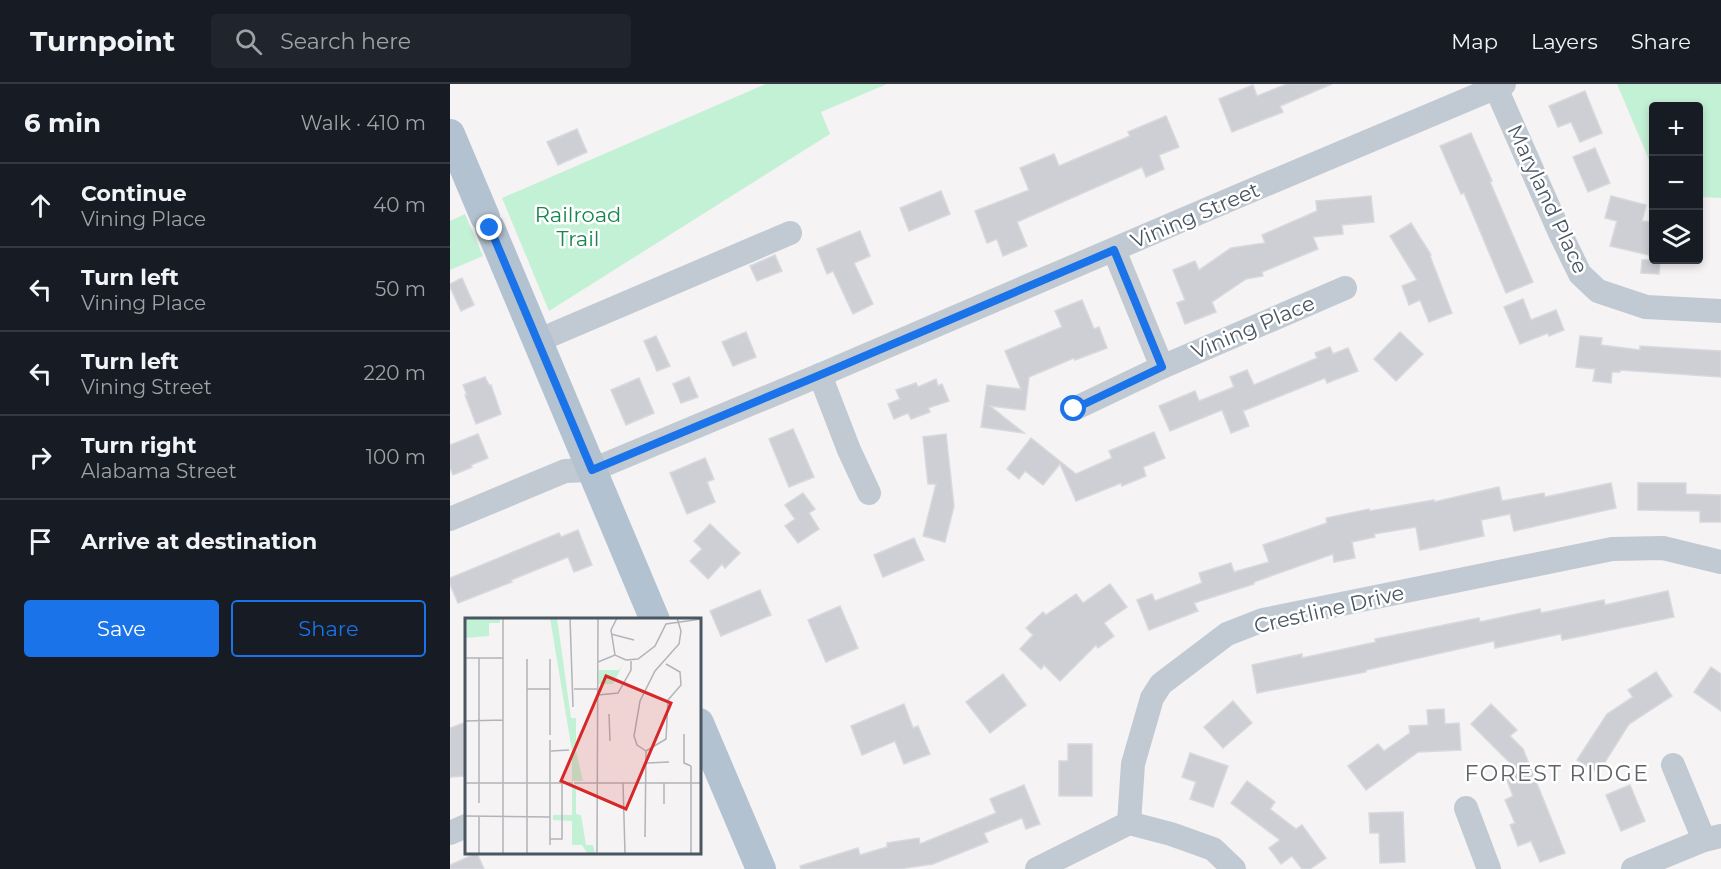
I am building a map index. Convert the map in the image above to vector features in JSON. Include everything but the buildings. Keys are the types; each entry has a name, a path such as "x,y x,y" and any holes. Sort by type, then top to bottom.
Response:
{"main road":[{"path":"450,134 654,618"},
{"path":"700,726 760,869"}],"street":[{"name":"Vining Street","path":"450,519 565,471 592,470 1500,86"},
{"name":"Maryland Place","path":"1500,86 1560,232 1580,274 1598,291 1646,307 1721,311"},
{"path":"537,341 790,233"},
{"path":"1114,250 1162,367"},
{"name":"Vining Place","path":"1074,409 1162,367 1345,288"},
{"path":"820,375 868,493"},
{"name":"Crestline Drive","path":"1129,824 1133,764 1152,698 1161,684 1227,634 1263,620 1612,549 1663,548 1721,562"},
{"path":"1633,869 1712,838 1673,765"},
{"path":"1467,808 1488,869"},
{"path":"1037,869 1129,824 1171,834 1213,849 1234,869"},
{"path":"450,833 465,826"}],"green space":[{"name":"Railroad Trail","path":"766,84 887,84 821,112 830,134 549,311 502,198"},
{"path":"1617,84 1721,84 1721,198 1703,197 1703,102 1649,102 1649,160"},
{"name":"Railroad Trail","path":"465,214 483,256 450,270 450,221"}],"district":[{"name":"FOREST RIDGE","path":"1557,773"}],"route":[{"path":"490,228 592,470 1114,250 1162,367 1074,409"}]}
